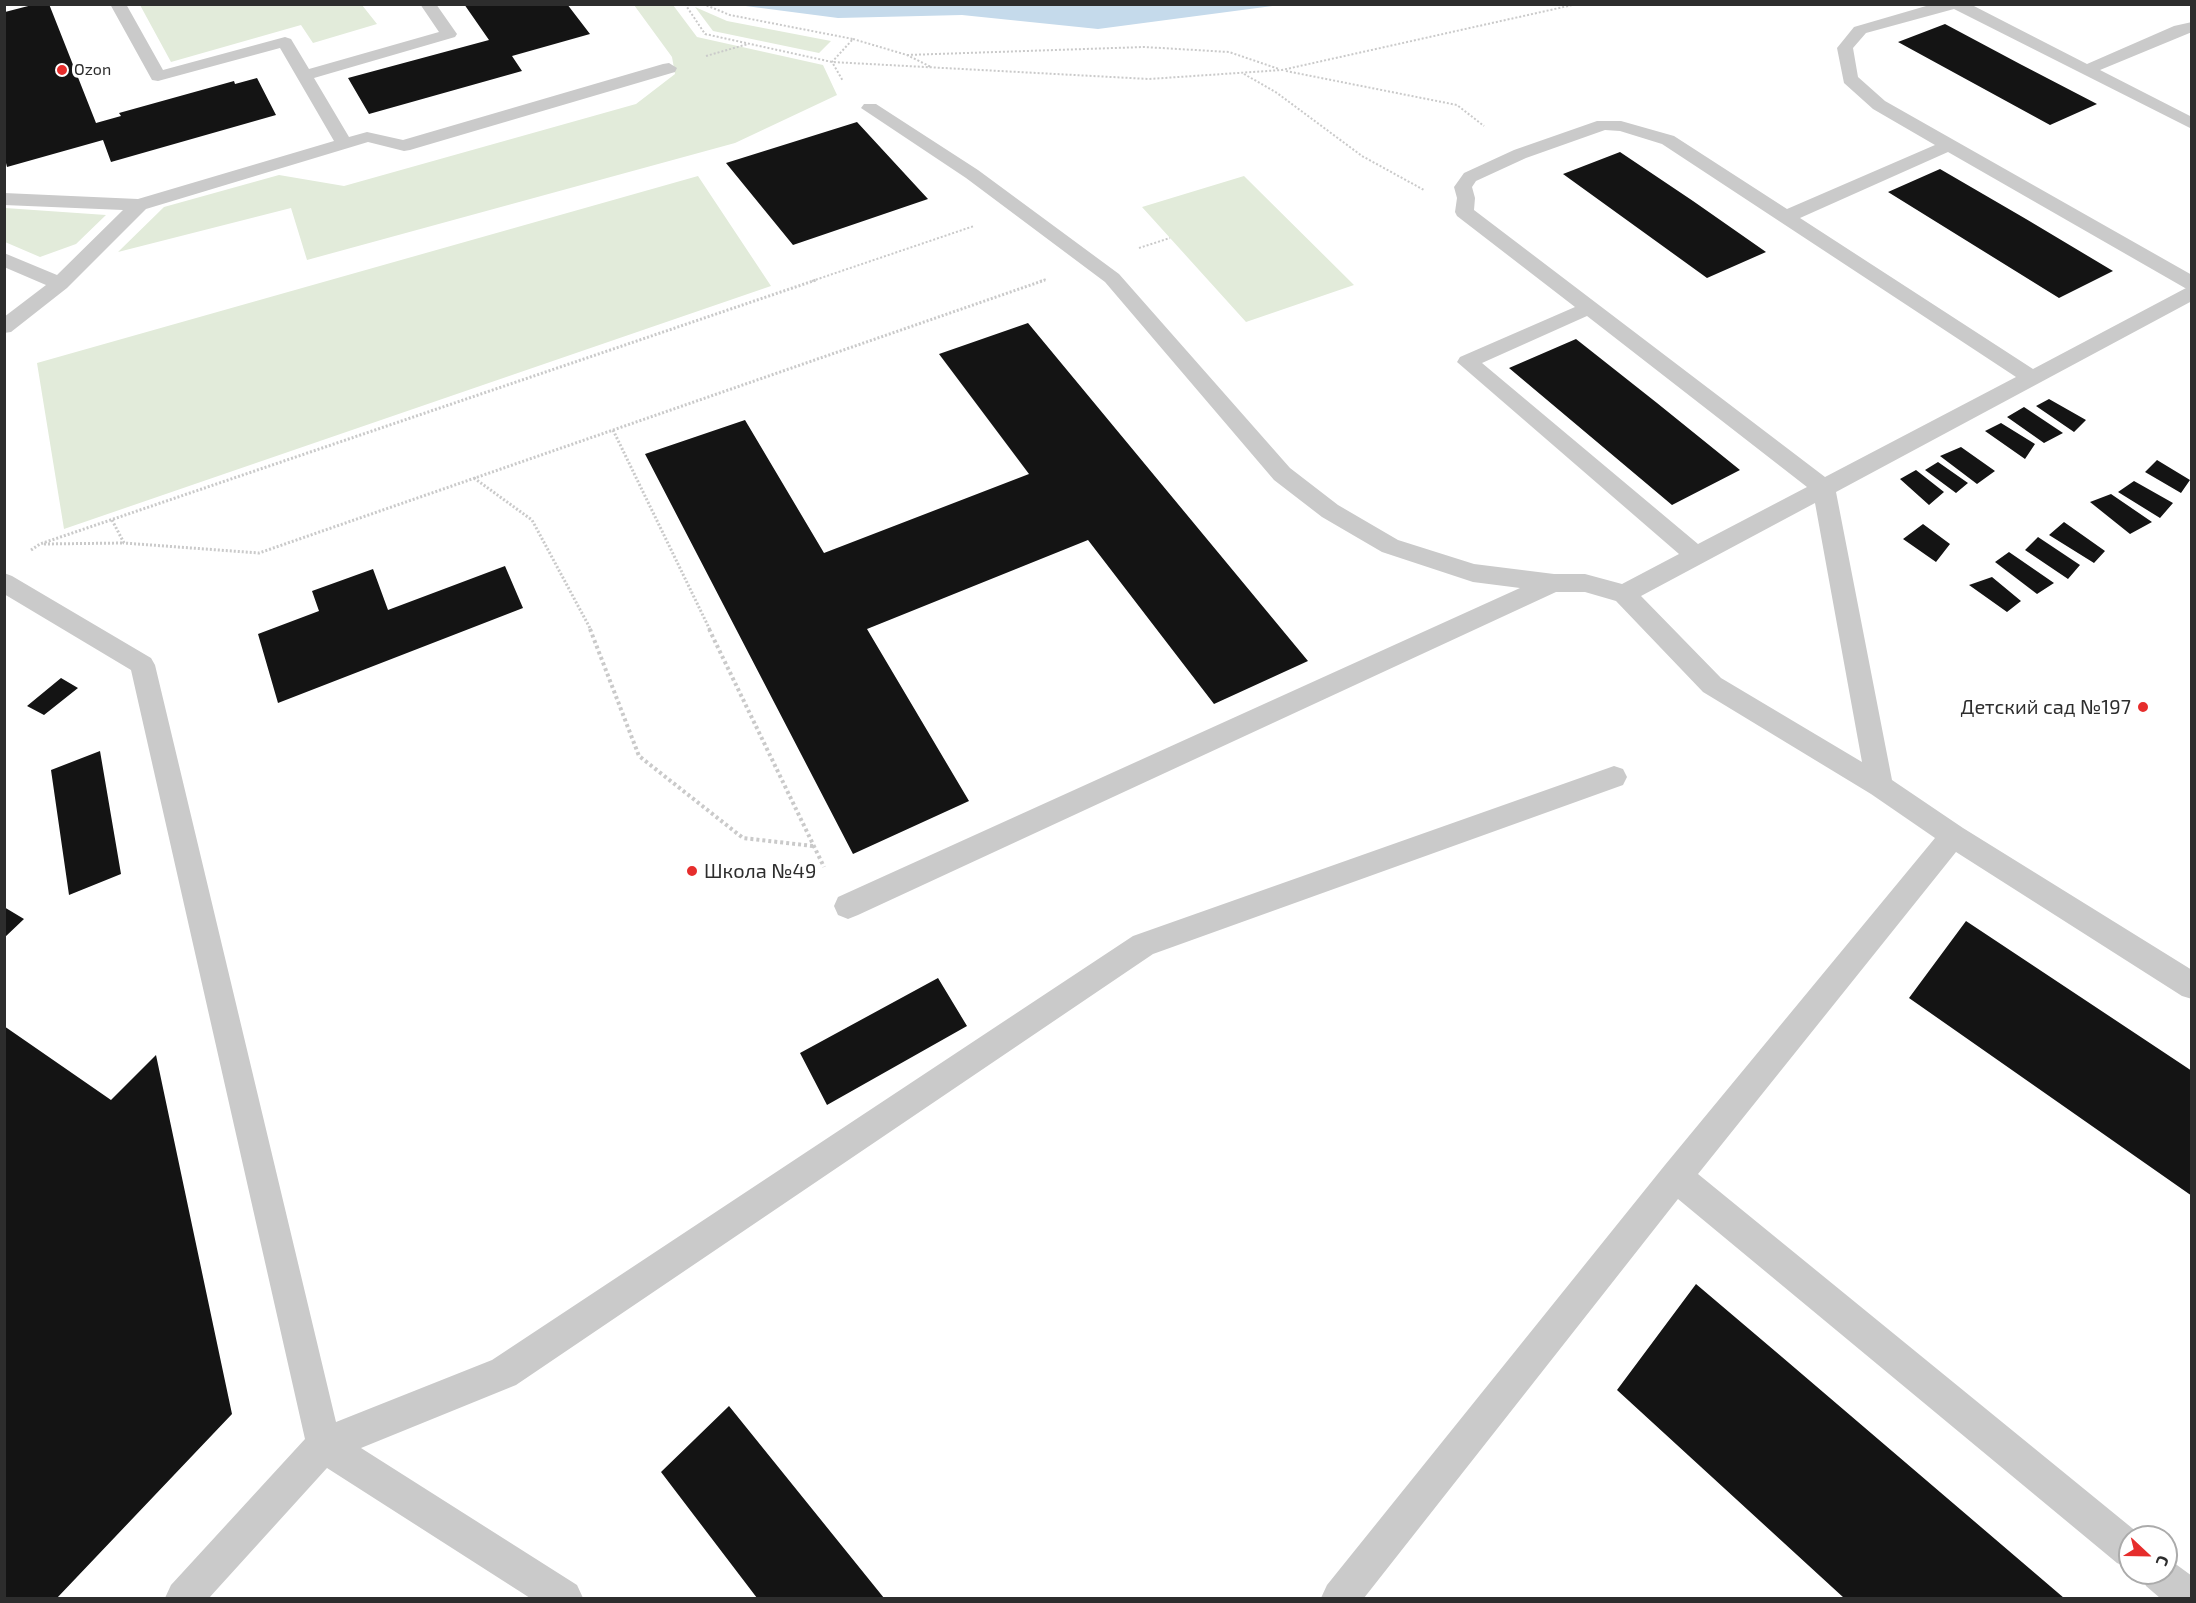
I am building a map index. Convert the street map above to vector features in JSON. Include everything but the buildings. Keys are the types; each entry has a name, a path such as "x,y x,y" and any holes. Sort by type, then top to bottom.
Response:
{"lane":[{"path":"118,4 158,76 285,42 344,143"},
{"path":"304,76 449,34 428,4"},
{"path":"2192,123 1955,4 1860,30 1845,48 1850,79 1879,105 2192,284"},
{"path":"2086,70 2180,29 2192,27"},
{"path":"4,199 139,206 367,137 404,146 669,68"},
{"path":"870,108 972,174 1113,278 1282,474 1330,512 1390,546 1473,573 1554,583 1585,583 1624,594 1712,685 1880,786 1953,836 2192,986"},
{"path":"1880,786 1824,488 1464,212 1466,198 1463,187 1470,177 1520,154 1603,125 1621,126 1668,140 2032,378"},
{"path":"1785,217 1949,145"},
{"path":"4,327 60,284 139,206"},
{"path":"4,259 60,284"},
{"path":"1624,594 2192,293"},
{"path":"1589,308 1467,362 1697,556"},
{"path":"4,582 142,665 324,1445 564,1599"},
{"path":"848,906 1554,583"},
{"path":"184,1599 324,1445 504,1373 1143,945 1614,777"},
{"path":"1341,1599 1676,1176 1953,836"},
{"path":"1676,1176 2118,1540"},
{"path":"2173,1585 2190,1599"}],"path":[{"path":"685,4 705,34 832,62 1149,79 1282,70 1577,4"},
{"path":"703,4 730,15 852,39 908,55 934,69"},
{"path":"832,62 852,39"},
{"path":"908,55 1144,47 1229,52 1282,70 1457,105 1520,154"},
{"path":"832,62 848,90"},
{"path":"1242,73 1277,93 1362,156 1464,212"},
{"path":"22,556 40,544 1021,210"},
{"path":"40,544 124,543 259,553 1092,263 1170,238"},
{"path":"613,430 813,846 848,906"},
{"path":"474,478 532,520 595,638 639,756 743,838 813,846"},
{"path":"112,520 124,543"}],"green space":[{"path":"140,5 362,5 377,24 313,43 301,25 171,62"},
{"path":"634,5 673,5 697,37 823,65 837,95 735,143 307,260 291,208 118,252 164,207 279,175 344,186 636,104 675,74 672,57"},
{"path":"695,7 727,21 831,41 819,53 713,31"},
{"path":"698,176 771,286 64,529 37,363"},
{"path":"1244,176 1354,285 1246,322 1142,207"},
{"path":"5,208 106,215 76,244 40,257 5,242"}],"water":[{"path":"738,5 1280,5 1098,29 962,15 838,18"}],"place":[{"name":"Ozon","path":"62,70"},
{"name":"Детский сад №197","path":"2143,707"},
{"name":"Школа №49","path":"692,871"}]}
